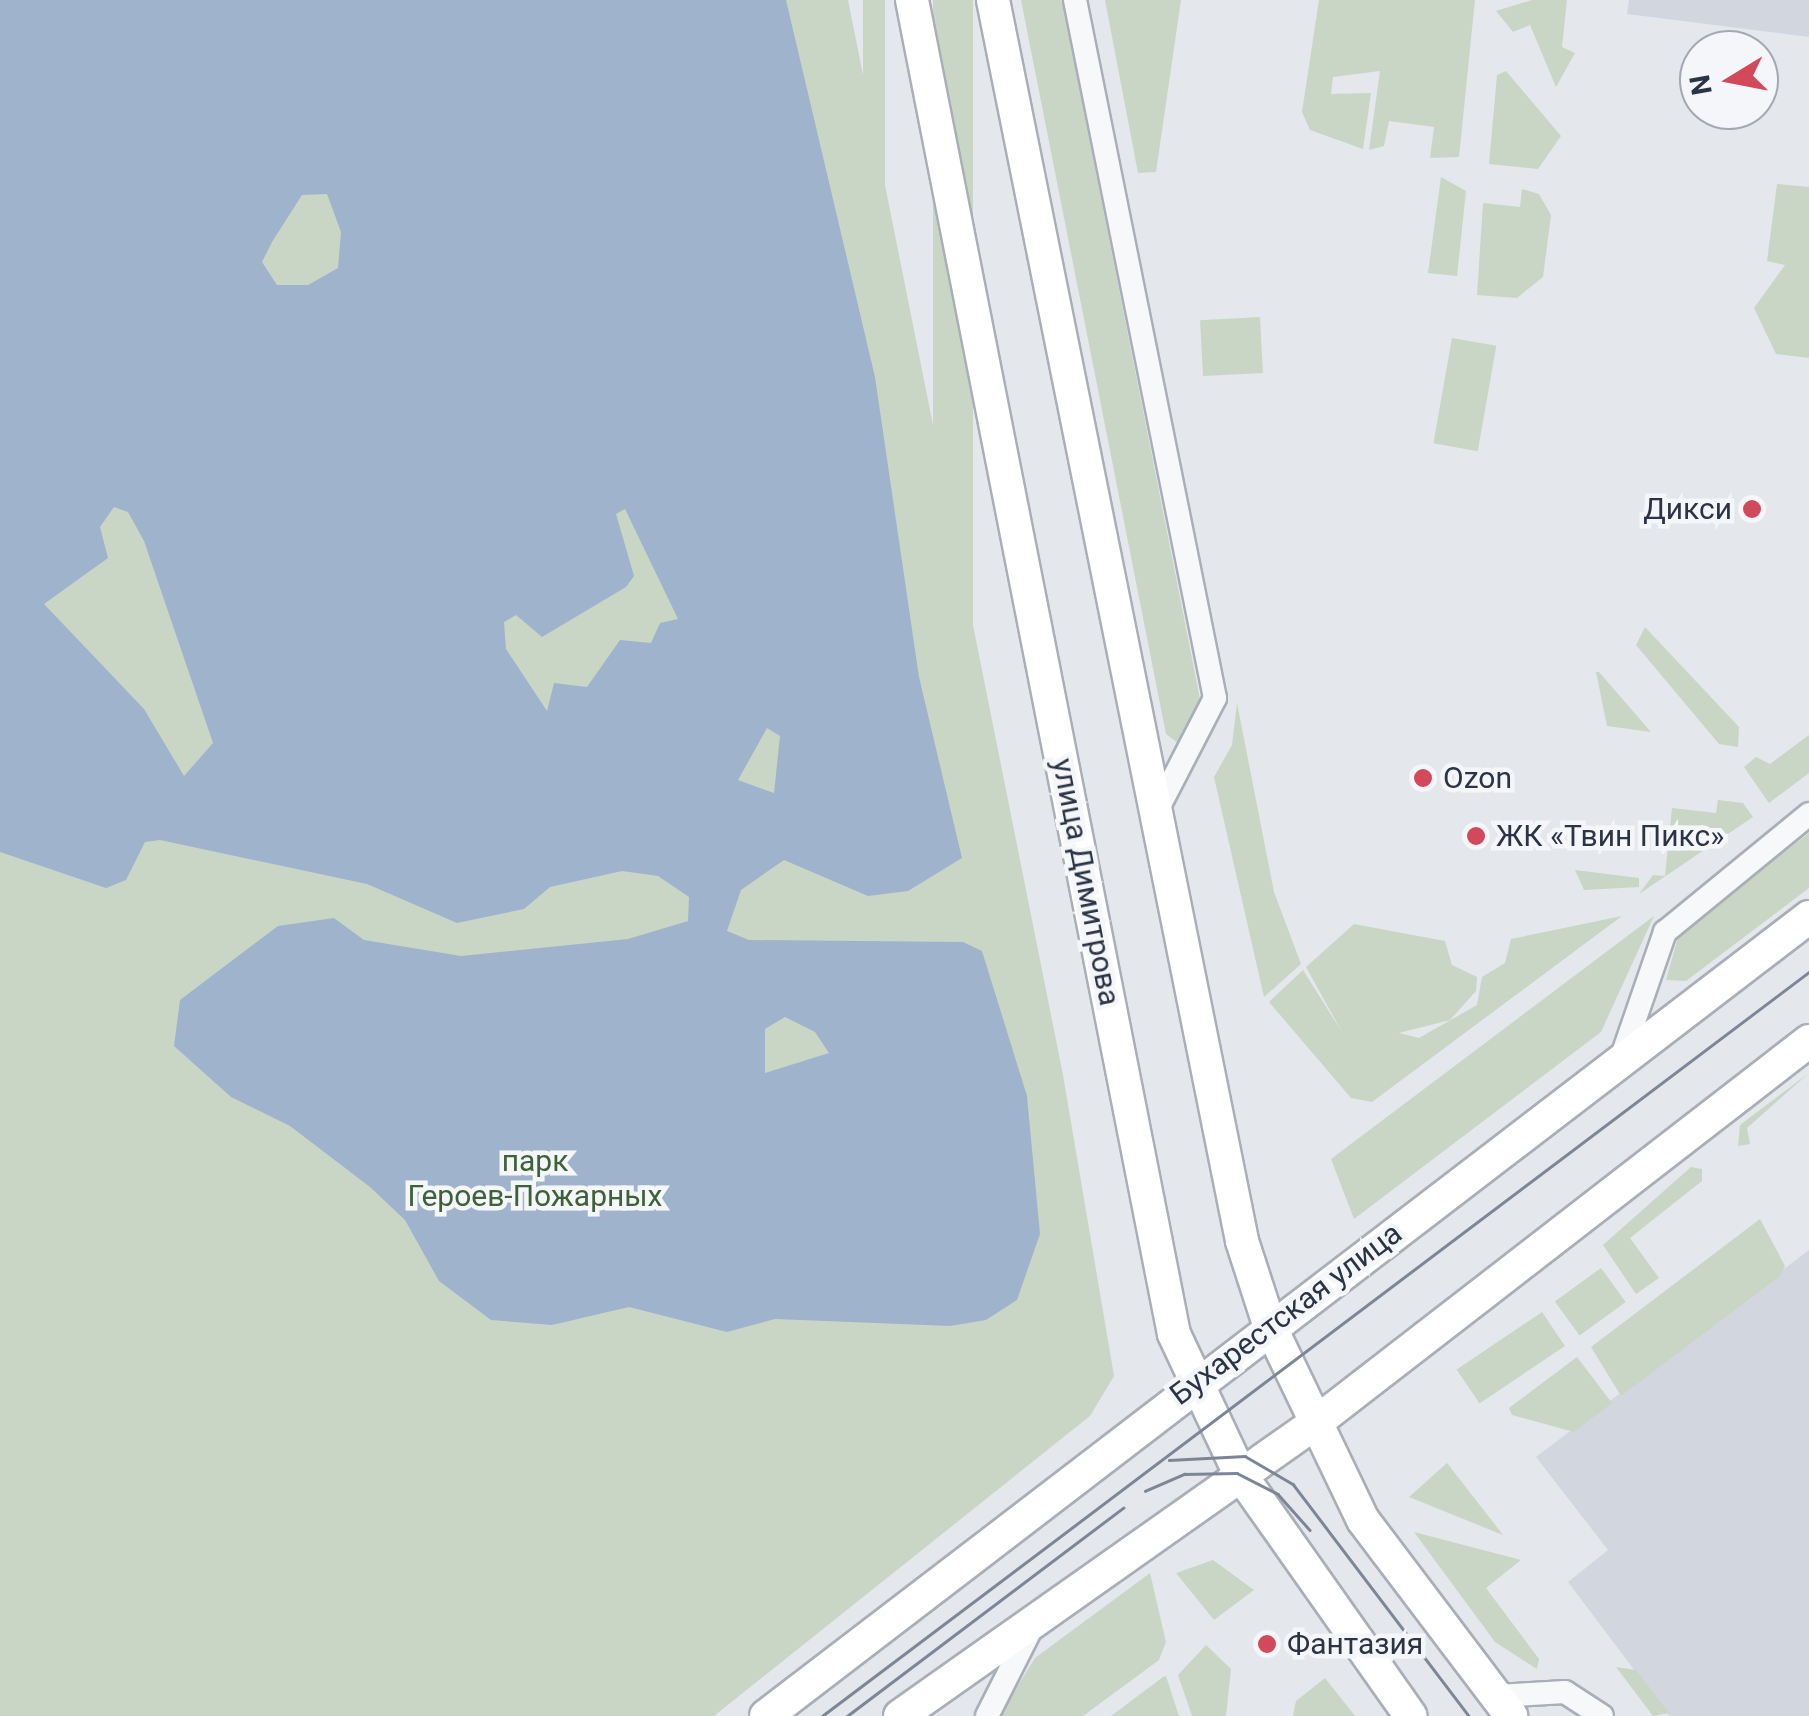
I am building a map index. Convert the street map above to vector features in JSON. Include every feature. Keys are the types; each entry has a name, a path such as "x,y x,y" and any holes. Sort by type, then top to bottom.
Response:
{"street":[{"name":"улица Димитрова","path":"912,0 1166,1302 1195,1382 1239,1472 1407,1713"},
{"path":"993,0 1212,1107 1269,1324 1363,1520 1504,1706 1565,1692 1602,1716"},
{"path":"1076,0 1214,698 1154,816"},
{"path":"1620,1062 1665,932 1809,814"},
{"name":"Бухарестская улица","path":"766,1716 1269,1324 1809,916"},
{"path":"900,1716 1032,1627 1239,1472 1314,1424 1809,1041"},
{"path":"986,1716 1032,1627"}],"shaded area":[{"path":"1629,0 1809,0 1809,37 1779,33 1779,30 1627,14"},
{"path":"1809,1250 1809,1716 1669,1716 1568,1582 1608,1550 1536,1457"}],"green space":[{"name":"парк Героев-Пожарных","path":"0,0 848,0 1063,1075 1114,1376 1090,1416 714,1716 0,1716"},
{"path":"863,0 885,0 885,1093 863,1093"},
{"path":"933,0 973,0 973,1315 933,1315"},
{"path":"1021,0 1062,0 1200,699 1178,743 1166,734"},
{"path":"1105,0 1181,0 1156,172 1138,173"},
{"path":"1319,0 1475,0 1459,157 1430,158 1434,127 1389,121 1384,146 1369,150 1380,71 1333,77 1331,94 1371,93 1363,149 1310,130 1302,112"},
{"path":"1532,0 1567,0 1562,47 1575,53 1556,87 1530,25 1513,32 1496,11"},
{"path":"1506,71 1561,136 1538,169 1489,164 1497,75"},
{"path":"1441,177 1466,191 1457,276 1428,273"},
{"path":"1777,184 1809,187 1809,358 1776,354 1754,308 1785,265 1767,261"},
{"path":"1522,189 1539,194 1551,215 1543,277 1517,298 1477,295 1483,203 1520,207"},
{"path":"1260,317 1263,373 1203,376 1200,320"},
{"path":"1452,338 1496,346 1478,451 1433,443"},
{"path":"1645,627 1739,727 1738,747 1719,744 1636,645"},
{"path":"1599,672 1651,732 1607,726"},
{"path":"1237,703 1274,892 1301,964 1264,997 1214,777 1232,745"},
{"path":"1809,735 1809,773 1769,803 1744,767 1756,757 1770,764"},
{"path":"1718,800 1743,803 1753,817 1639,894 1653,875 1665,876 1672,808 1716,813"},
{"path":"1809,833 1809,888 1686,981 1666,980 1679,934"},
{"path":"1575,870 1639,878 1639,887 1584,890"},
{"path":"1622,916 1372,1102 1351,1098 1269,1002 1303,970 1342,1032 1306,967 1354,924 1445,941 1452,965 1477,977 1476,991 1450,1020 1399,1033 1419,1038 1477,1005 1482,977 1505,963 1511,939"},
{"path":"1654,916 1601,1032 1354,1219 1331,1159"},
{"path":"1809,1073 1747,1128 1750,1144 1738,1146 1740,1125"},
{"path":"1691,1167 1702,1169 1702,1181 1630,1238 1659,1278 1636,1294 1603,1245"},
{"path":"1760,1219 1785,1266 1780,1276 1621,1396 1591,1347"},
{"path":"1601,1268 1626,1302 1580,1335 1555,1302"},
{"path":"1542,1312 1565,1346 1480,1404 1457,1370"},
{"path":"1577,1357 1612,1403 1574,1432 1512,1415 1509,1408"},
{"path":"1447,1463 1503,1535 1409,1497"},
{"path":"1414,1532 1521,1560 1486,1588 1539,1659 1537,1669 1495,1642"},
{"path":"1213,1560 1254,1590 1214,1620 1176,1573"},
{"path":"1150,1573 1166,1642 1159,1660 1083,1716 999,1716 1035,1658"},
{"path":"1206,1645 1231,1669 1226,1716 1192,1716 1178,1675"},
{"path":"1616,1667 1636,1670 1669,1713 1653,1716"},
{"path":"1166,1676 1179,1716 1111,1716 1163,1677"},
{"path":"1325,1678 1355,1716 1293,1716 1296,1701"}],"water":[{"name":"парк Героев-Пожарных","path":"0,0 786,0 875,377 919,677 962,858 908,891 868,896 784,860 741,890 727,931 749,940 963,942 982,951 1027,1096 1040,1234 1017,1300 986,1320 950,1326 775,1319 727,1332 629,1307 552,1325 491,1320 439,1281 405,1220 370,1187 290,1126 231,1097 174,1046 180,1000 278,926 334,918 364,940 461,956 628,939 688,921 689,897 658,876 622,871 550,887 524,909 457,923 367,884 160,840 145,842 126,880 106,888 0,852","holes":["327,194 341,232 338,268 308,285 277,285 262,262 302,195","114,507 128,512 144,541 213,743 184,776 144,709 44,604 108,558 100,527","625,509 678,619 660,623 651,643 620,640 587,687 554,683 547,711 506,649 504,622 516,615 542,637 626,587 634,576 616,514","767,728 780,736 774,793 738,780","785,1017 815,1032 829,1053 765,1073 765,1029"]}],"tram line":[{"path":"822,1716 1809,972"},
{"path":"1169,1460 1245,1456 1293,1484 1469,1716"},
{"path":"1145,1491 1184,1474 1237,1473 1278,1494 1310,1530"},
{"path":"847,1716 1123,1508"}],"place":[{"name":"Дикси","path":"1752,509"},
{"name":"Ozon","path":"1423,778"},
{"name":"ЖК «Твин Пикс»","path":"1476,836"},
{"name":"Фантазия","path":"1267,1644"}]}
